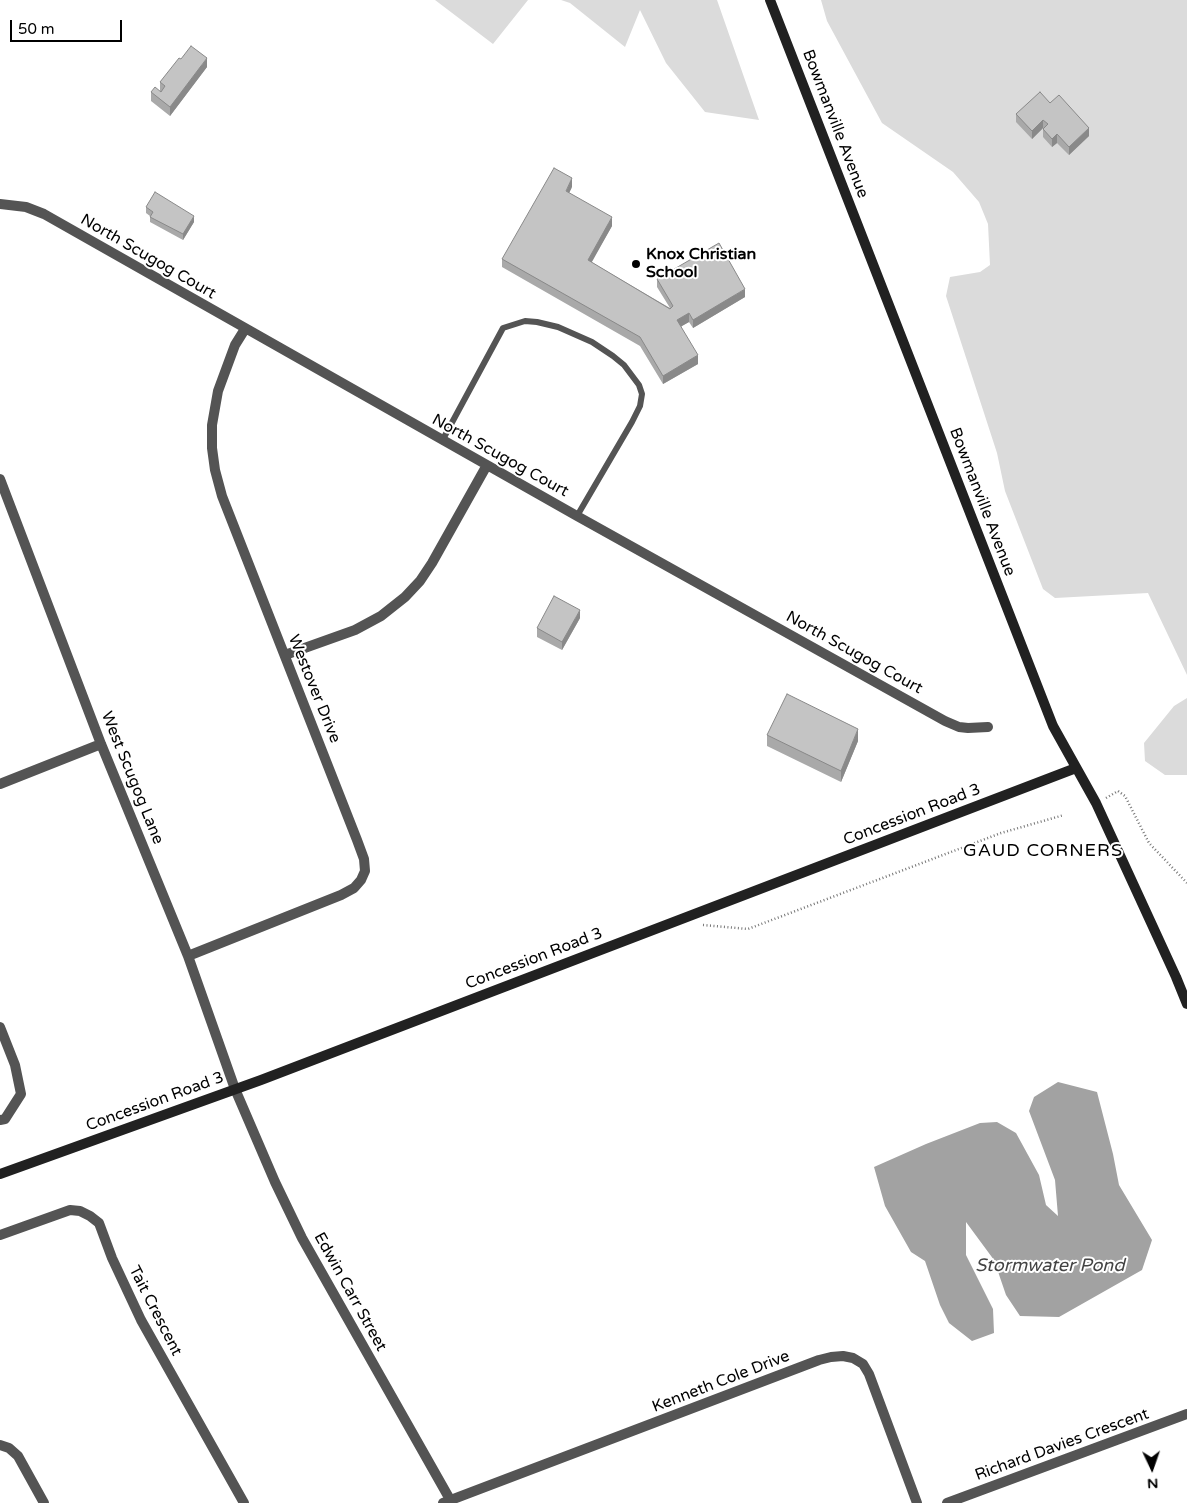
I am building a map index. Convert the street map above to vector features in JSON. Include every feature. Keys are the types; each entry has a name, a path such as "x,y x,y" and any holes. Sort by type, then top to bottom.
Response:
{"street":[{"name":"Bowmanville Avenue","path":"770,0 1053,726 1096,803 1187,1004"},
{"name":"North Scugog Court","path":"0,204 26,207 44,214 244,329 945,721 959,727 988,727"},
{"name":"Westover Drive","path":"188,956 340,895 354,888 361,880 365,871 362,853 222,496 214,470 212,425 218,392 234,345 244,329"},
{"path":"284,655 355,630 381,616 405,597 420,581 432,563 487,465"},
{"name":"West Scugog Lane","path":"0,479 100,744 188,956 235,1089"},
{"path":"0,784 100,744"},
{"name":"Concession Road 3","path":"0,1174 235,1089 1076,768"},
{"path":"0,1027 15,1065 21,1094 5,1119 0,1120"},
{"name":"Edwin Carr Street","path":"235,1089 275,1182 302,1238 448,1502"},
{"name":"Tait Crescent","path":"0,1235 70,1210 80,1210 99,1223 112,1258 141,1320 244,1503"},
{"name":"Kenneth Cole Drive","path":"448,1502 819,1360 843,1356 854,1358 863,1364 869,1374 916,1503"},
{"name":"Richard Davies Crescent","path":"947,1503 1187,1414"},
{"path":"0,1445 9,1448 18,1456 44,1503"}],"lane":[{"path":"442,440 503,328 525,321 537,322 558,327 592,342 624,365 639,386 642,394 640,406 632,422 577,516"}],"path":[{"path":"1096,803 1118,791 1125,796 1149,843 1187,884"},
{"path":"700,925 748,928 1002,833 1064,815"}],"shaded area":[{"path":"435,0 528,0 493,44"},
{"path":"561,0 717,0 759,120 705,112 666,63 640,10 625,47 570,3"},
{"path":"821,0 1187,0 1187,675 1148,593 1055,598 1043,589 1005,491 997,453 946,296 950,277 980,272 990,265 988,224 979,202 953,172 882,123 827,21"},
{"path":"1187,698 1187,775 1165,775 1145,761 1144,743 1174,706"}],"water":[{"name":"Stormwater Pond","path":"1058,1082 1097,1092 1119,1185 1152,1240 1142,1270 1059,1317 1020,1316 1006,1295 994,1260 966,1222 966,1255 993,1309 994,1333 972,1341 949,1323 940,1305 925,1261 911,1252 885,1206 874,1167 980,1123 997,1122 1016,1133 1039,1175 1046,1205 1058,1216 1055,1180 1029,1111 1034,1097"}],"building":[{"path":"191,46 207,58 170,107 151,92 155,87 161,92 165,86 160,82"},
{"path":"1040,92 1050,103 1059,95 1089,128 1069,147 1057,134 1052,139 1043,129 1048,124 1043,120 1032,131 1016,114"},
{"path":"554,168 572,178 566,191 612,217 588,260 670,309 673,306 657,279 719,243 745,289 693,320 689,313 677,320 698,355 663,376 640,337 502,259"},
{"path":"155,192 194,216 183,234 150,217 153,212 146,207"},
{"path":"554,596 580,610 562,642 537,628"},
{"path":"787,694 858,729 841,771 767,735"}],"place":[{"name":"Knox Christian School","path":"636,264"}],"district":[{"name":"GAUD CORNERS","path":"1043,851"}]}
